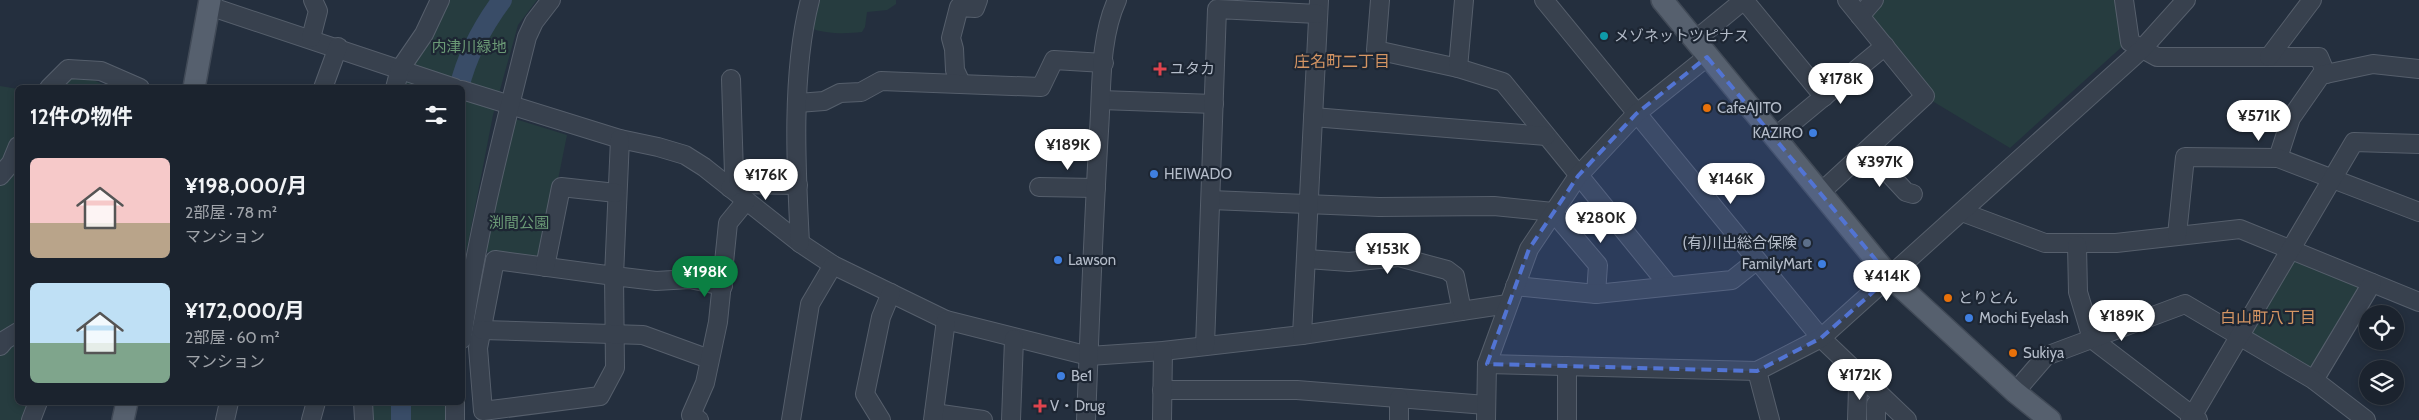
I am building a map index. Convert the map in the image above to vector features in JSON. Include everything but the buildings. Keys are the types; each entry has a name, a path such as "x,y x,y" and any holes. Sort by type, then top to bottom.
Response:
{"main road":[{"path":"1662,0 1890,277 2015,392 2050,420"},
{"path":"195,85 210,3"},
{"path":"124,420 126,405"}],"street":[{"path":"310,38 318,11 313,0"},
{"path":"396,85 401,69 424,34 440,0"},
{"path":"465,317 470,281 527,37 534,22 551,0"},
{"path":"800,243 798,104 800,54 810,0"},
{"path":"961,83 954,70 954,49 951,38 959,7 975,8 978,0"},
{"path":"1086,420 1096,188 1106,30 1117,0"},
{"path":"1380,0 1376,50 1458,68 1503,82 1668,286"},
{"path":"1458,68 1464,0"},
{"path":"1544,0 1820,338 1907,420"},
{"path":"1162,390 1296,390 1399,398 1486,412 1487,364 1528,248 1578,176 1701,49 1744,0 1824,97"},
{"path":"1820,193 1925,96 1847,0"},
{"path":"1860,16 1874,0"},
{"path":"2124,0 2130,42 2157,57 2319,57 2326,74"},
{"path":"1487,364 1757,371 1820,338 2142,49 2186,0"},
{"path":"2270,57 2312,0"},
{"path":"210,3 446,85"},
{"path":"1205,346 1217,9 1319,7 1302,335"},
{"path":"1775,137 1885,46"},
{"path":"324,85 338,47"},
{"path":"798,104 824,101 840,93 861,92 881,81 961,83 1007,87 1041,86 1054,60 1104,63"},
{"path":"2278,158 2291,118 2321,75 2372,64 2419,69"},
{"path":"52,85 68,70 101,71 133,85"},
{"path":"731,79 732,186"},
{"path":"465,91 620,139 685,155 732,186 746,201 800,243 833,265 946,320 1014,339 1089,356 1163,351 1302,335 1508,304"},
{"path":"1101,100 1214,104"},
{"path":"1313,117 1546,136"},
{"path":"620,139 616,193 614,276 616,368 600,396 483,411 478,348 495,260 545,267 614,276 656,281 690,279 723,286"},
{"path":"2077,244 2078,292 2092,339 2193,419 2354,142 2419,144"},
{"path":"1867,150 1906,192 1913,194"},
{"path":"0,176 11,163 15,153"},
{"path":"2177,235 2186,157 2278,158 2419,212"},
{"path":"732,186 798,185"},
{"path":"545,267 561,187 616,193"},
{"path":"1040,187 1096,188"},
{"path":"1211,200 1378,207 1494,206 1554,212 1598,265 1596,294"},
{"path":"700,420 691,415 705,382 718,322 728,223 746,201"},
{"path":"1962,212 2045,243 2116,243 2240,229 2419,302"},
{"path":"1307,259 1349,262 1399,257 1447,270 1455,276 1462,311"},
{"path":"1515,286 1596,294 1732,280 1756,260"},
{"path":"791,420 810,304 833,265"},
{"path":"2314,380 2372,283"},
{"path":"881,420 865,394 881,317 891,293"},
{"path":"2015,392 2046,356 2185,304 2314,380 2366,420"},
{"path":"946,320 934,416 983,420"},
{"path":"482,330 643,335 709,359"},
{"path":"0,346 5,340 15,334"},
{"path":"1011,420 1014,339"},
{"path":"1162,420 1163,351"},
{"path":"1567,366 1567,420"},
{"path":"1757,371 1770,420"},
{"path":"1858,420 1858,388 1864,381"},
{"path":"1399,398 1399,420"},
{"path":"1876,420 1876,404 1882,398"},
{"path":"31,420 37,405"},
{"path":"225,420 228,405"},
{"path":"311,420 315,405"},
{"path":"362,405 364,420"},
{"path":"455,405 455,420"}],"highlighted area":[{"path":"1707,57 1890,277 1821,338 1757,371 1487,364 1529,249 1578,176 1636,114"}],"green space":[{"name":"内津川緑地","path":"445,0 537,0 518,25 493,115 465,259 465,85 401,85"},
{"path":"814,0 896,0 896,4 887,10 867,12 865,27 862,32 836,33 810,28"},
{"path":"1881,0 2119,0 2125,44 2010,148 1929,99 1868,14"},
{"path":"84,76 104,85 45,85"},
{"path":"0,86 15,88 15,329 0,341"},
{"name":"渕間公園","path":"512,118 567,135 542,259 482,251"},
{"path":"2294,260 2361,284 2362,289 2313,370 2250,333"},
{"path":"15,336 15,405 33,405 26,420 0,420 0,349"},
{"path":"366,405 448,405 448,420 368,420"}],"waterway":[{"path":"460,85 466,64 476,42 502,0"},
{"path":"401,405 401,420"}],"place":[{"name":"メゾネットツピナス","path":"1604,36"},
{"name":"ユタカ","path":"1160,69"},
{"name":"CafeAJITO","path":"1707,108"},
{"name":"KAZIRO","path":"1813,133"},
{"name":"HEIWADO","path":"1154,174"},
{"name":"(有)川出総合保険","path":"1807,243"},
{"name":"Lawson","path":"1058,260"},
{"name":"FamilyMart","path":"1822,264"},
{"name":"とりとん","path":"1948,298"},
{"name":"Mochi Eyelash","path":"1969,318"},
{"name":"Sukiya","path":"2013,353"},
{"name":"Be1","path":"1061,376"},
{"name":"V・Drug","path":"1040,406"}],"district":[{"name":"庄名町二丁目","path":"1342,61"},
{"name":"白山町八丁目","path":"2268,317"}]}
